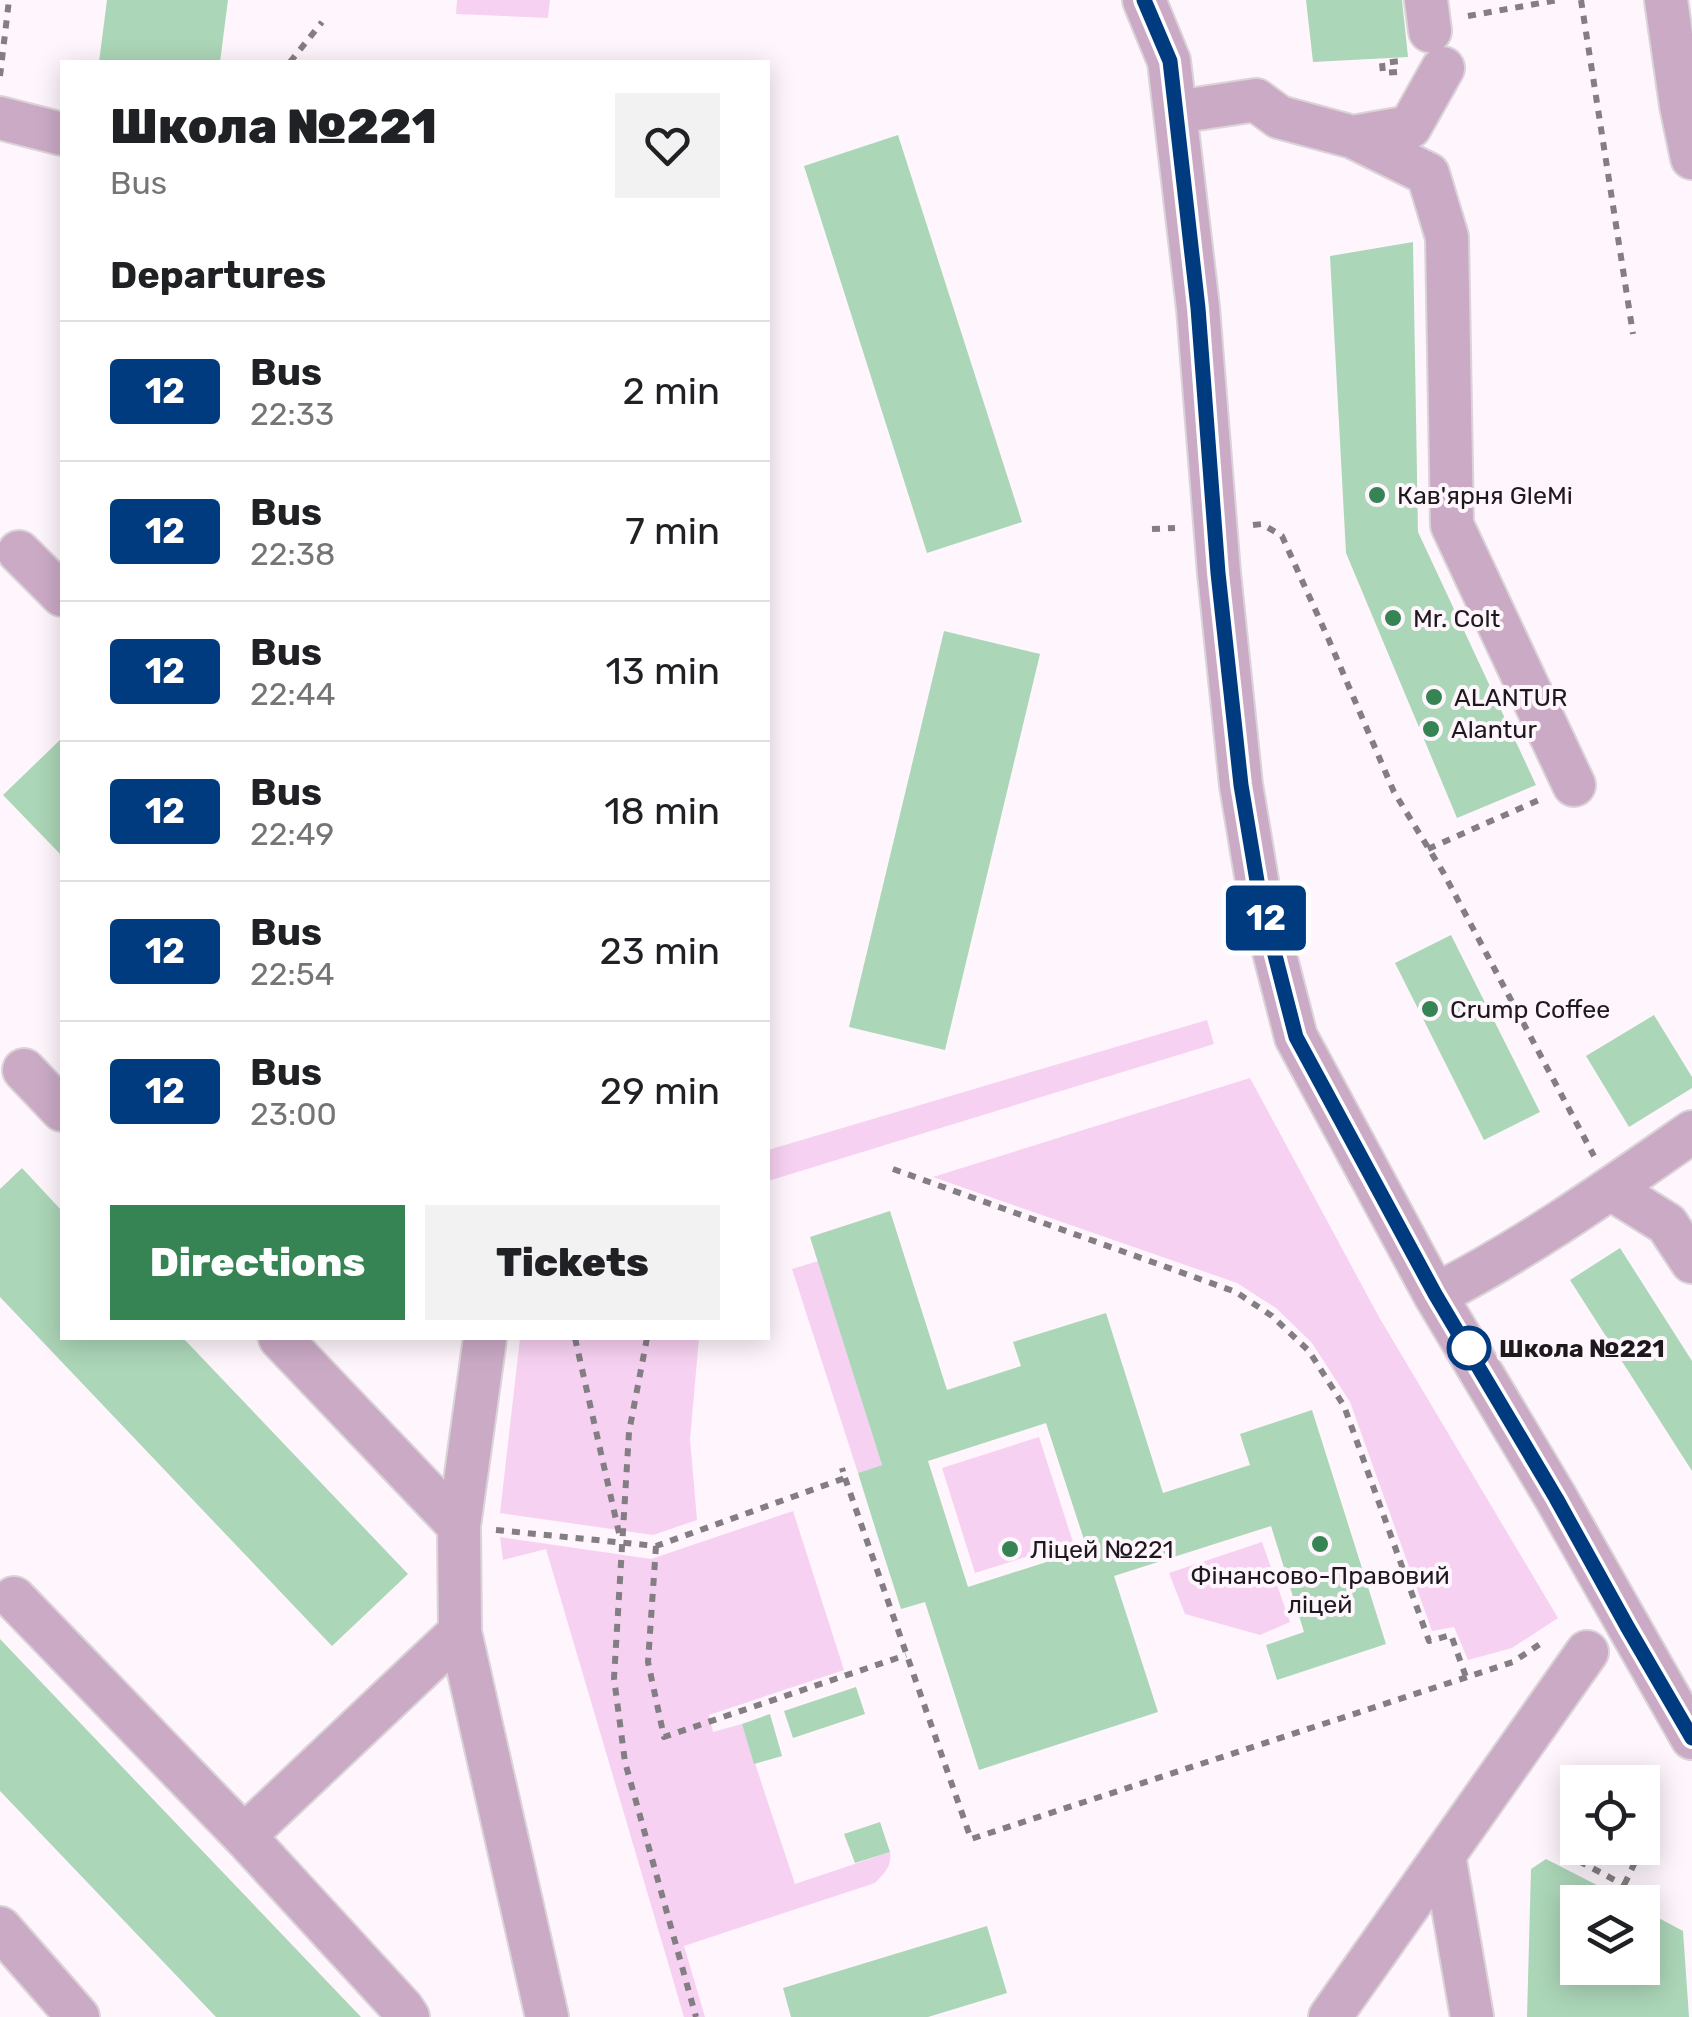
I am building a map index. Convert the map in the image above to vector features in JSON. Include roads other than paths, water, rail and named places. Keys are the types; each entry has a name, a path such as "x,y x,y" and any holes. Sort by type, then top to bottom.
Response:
{"street":[{"path":"1144,0 1170,61 1198,308 1218,573 1241,785 1259,893 1296,1037 1435,1294 1692,1738"},
{"path":"1666,0 1692,158"},
{"path":"1353,136 1410,128 1441,29"},
{"path":"1176,112 1256,100 1279,117 1353,136 1428,174 1447,238 1452,525 1574,785"},
{"path":"0,118 60,133"},
{"path":"19,552 60,593"},
{"path":"24,1070 60,1108"},
{"path":"1435,1294 1480,1272 1692,1132"},
{"path":"1611,1189 1667,1224 1692,1262"},
{"path":"282,1340 460,1526"},
{"path":"485,1340 460,1526 460,1632 547,2017"},
{"path":"14,1598 244,1836 408,2017"},
{"path":"244,1836 460,1632"},
{"path":"1330,2017 1444,1854 1572,1643"},
{"path":"1444,1854 1472,2017"},
{"path":"0,1928 78,2017"}],"place":[{"name":"Кав'ярня GleMi","path":"1377,495"},
{"name":"Mr. Colt","path":"1393,618"},
{"name":"ALANTUR","path":"1434,697"},
{"name":"Alantur","path":"1431,729"},
{"name":"Crump Coffee","path":"1430,1009"},
{"name":"Школа №221","path":"1469,1348"},
{"name":"Фінансово-Правовий ліцей","path":"1320,1544"},
{"name":"Ліцей №221","path":"1010,1549"}]}
